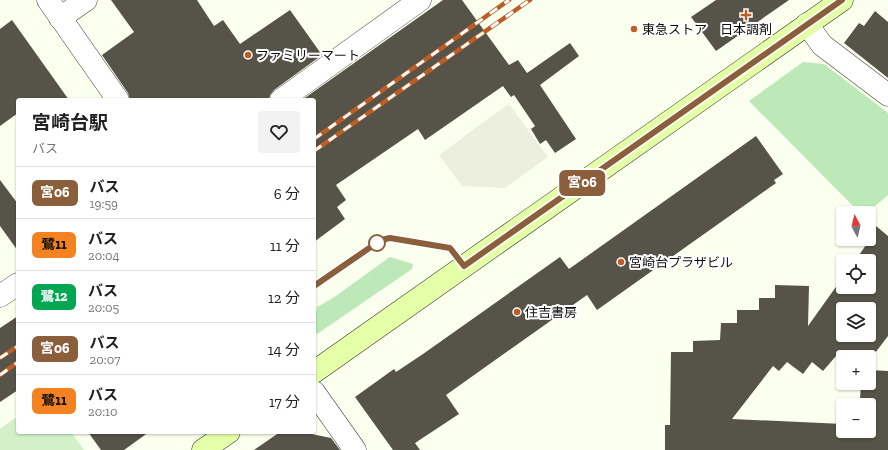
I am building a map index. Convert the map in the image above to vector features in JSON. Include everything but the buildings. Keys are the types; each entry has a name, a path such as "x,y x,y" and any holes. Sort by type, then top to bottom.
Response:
{"street":[{"path":"48,0 117,98"},
{"path":"60,18 86,0"},
{"path":"284,98 420,0"},
{"path":"316,371 842,0"},
{"path":"807,24 822,45 888,94"},
{"path":"0,296 16,285"},
{"path":"316,395 355,450"},
{"path":"203,450 226,434"}],"green space":[{"path":"803,62 824,64 888,113 888,195 875,206 853,206 749,101"},
{"path":"390,257 413,264 412,269 317,334 317,307 333,298"},
{"path":"16,417 16,434 72,434 84,450 0,450 0,429"}],"shaded area":[{"path":"509,104 548,157 505,188 462,186 439,155"}],"railway":[{"path":"316,138 509,0"},
{"path":"316,150 530,0"},
{"path":"0,358 16,347"},
{"path":"0,375 16,363"}],"bus line":[{"name":"宮06","path":"316,285 381,240 390,238 450,248 464,266 842,0"}],"place":[{"name":"日本調剤","path":"746,15"},
{"name":"東急ストア","path":"634,29"},
{"name":"ファミリーマート","path":"248,55"},
{"name":"宮崎台プラザビル","path":"621,262"},
{"name":"住吉書房","path":"517,312"}]}
